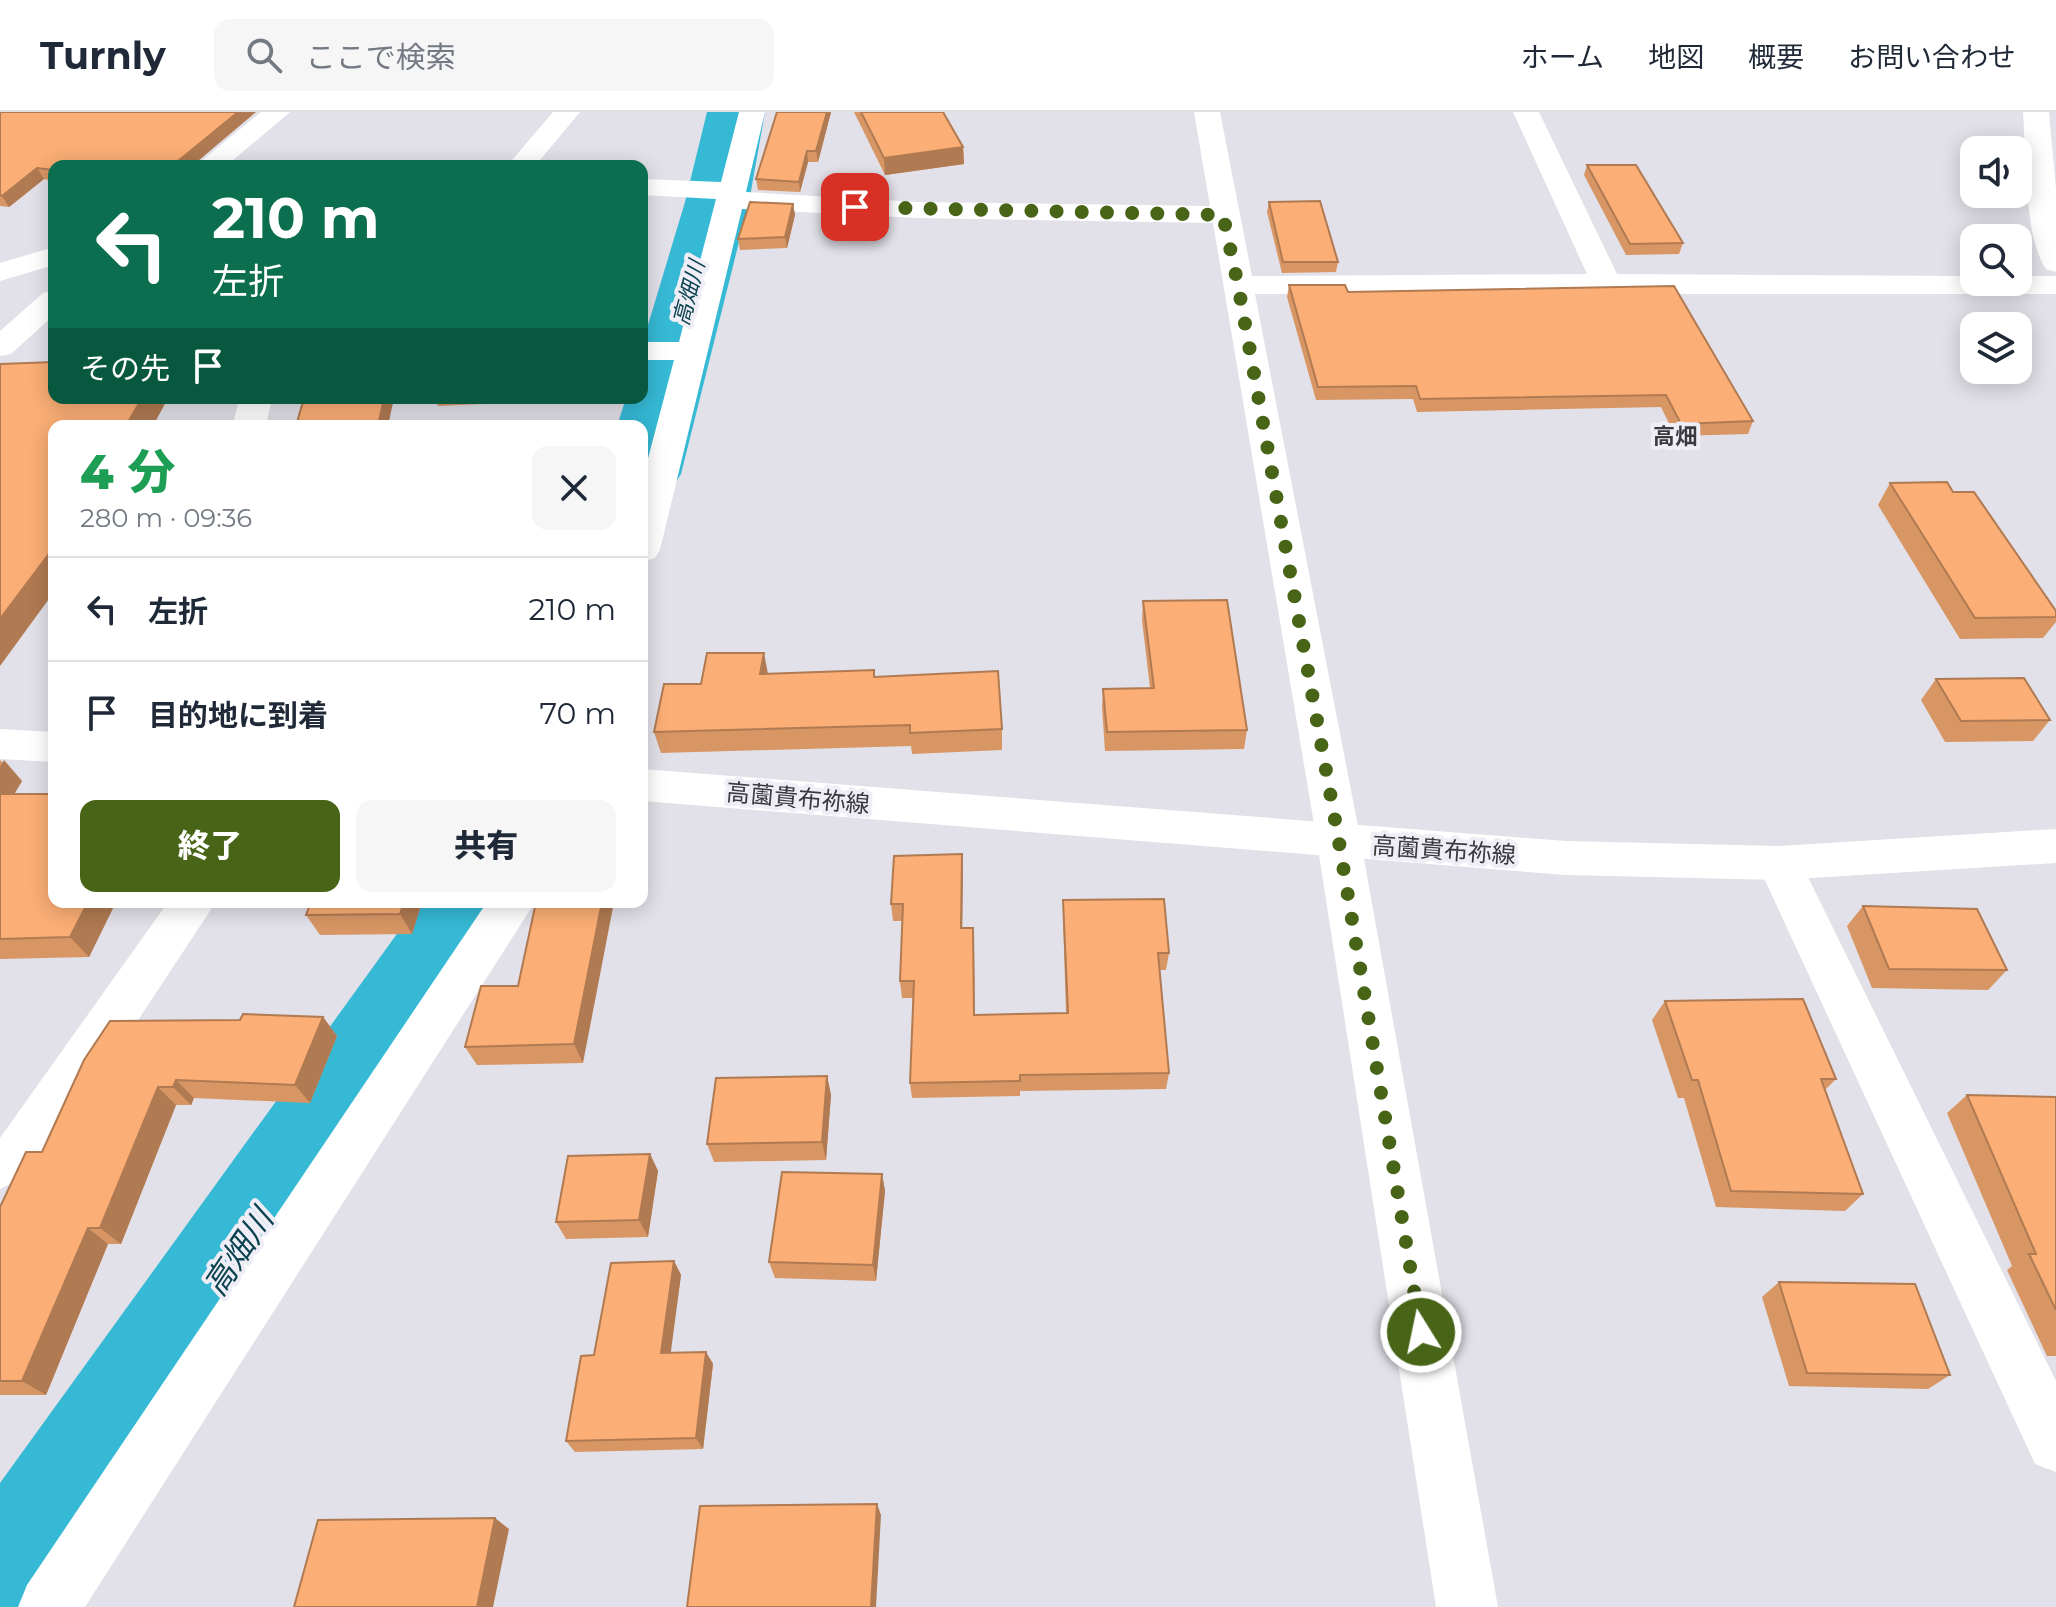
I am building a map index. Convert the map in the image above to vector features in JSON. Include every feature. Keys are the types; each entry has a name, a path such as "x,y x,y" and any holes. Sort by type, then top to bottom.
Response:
{"street":[{"path":"217,160 277,112"},
{"path":"526,160 567,112"},
{"path":"648,507 670,351 752,112"},
{"path":"1207,112 1223,215 1339,842 1467,1607"},
{"path":"1526,112 1606,283"},
{"path":"2044,116 2045,223 2056,263"},
{"path":"648,187 918,210 1223,215"},
{"path":"0,272 48,258"},
{"path":"1238,285 2056,285"},
{"path":"0,347 48,304"},
{"path":"0,744 48,746"},
{"name":"高薗貴布祢線","path":"648,785 1566,858 1779,863 2056,846"},
{"path":"1779,863 2056,1443"},
{"path":"0,1165 21,1153 189,908"},
{"path":"49,1607 508,908"}],"building":[{"path":"0,112 238,112 179,160 48,160 48,169 37,168 0,195"},
{"path":"777,112 827,112 816,151 807,151 799,182 756,179"},
{"path":"861,112 943,112 963,147 884,158"},
{"path":"1587,165 1636,165 1683,243 1630,244"},
{"path":"1320,201 1338,262 1283,262 1269,202"},
{"path":"750,202 793,204 785,237 738,239"},
{"path":"1289,285 1345,285 1348,292 1674,286 1753,421 1681,424 1666,395 1420,399 1416,386 1318,387"},
{"path":"48,362 48,404 139,404 129,420 48,420 48,555 0,619 0,364"},
{"path":"302,404 383,404 379,420 298,420"},
{"path":"1947,482 1953,492 1974,492 2056,611 2056,617 1975,618 1890,483"},
{"path":"1227,600 1247,730 1107,732 1103,689 1154,688 1143,601"},
{"path":"707,653 764,653 760,674 874,670 874,677 998,671 1002,729 910,733 910,725 654,732 664,684 701,684"},
{"path":"2024,678 2050,720 1961,721 1936,679"},
{"path":"0,794 48,794 48,908 85,908 70,937 0,939"},
{"path":"962,854 961,928 973,928 974,1015 1068,1013 1063,900 1164,899 1169,953 1158,953 1169,1073 1020,1075 1020,1081 910,1083 914,981 900,981 903,904 891,904 894,856"},
{"path":"1863,906 1977,909 2007,970 1889,969"},
{"path":"309,908 402,908 400,914 306,915"},
{"path":"535,908 601,908 574,1044 465,1047 481,986 518,986"},
{"path":"1803,999 1836,1079 1821,1079 1863,1194 1731,1191 1698,1080 1692,1080 1665,1001"},
{"path":"243,1014 323,1017 295,1085 176,1080 173,1087 158,1087 100,1228 88,1228 22,1381 0,1381 0,1207 26,1152 42,1152 84,1060 110,1021 240,1020"},
{"path":"827,1076 822,1142 707,1144 716,1078"},
{"path":"1967,1095 2056,1097 2056,1310 2029,1254 2036,1254"},
{"path":"650,1154 639,1220 556,1222 568,1156"},
{"path":"782,1172 882,1174 873,1265 769,1262"},
{"path":"674,1261 661,1353 706,1352 696,1438 566,1441 581,1356 594,1355 611,1263"},
{"path":"1779,1282 1915,1284 1950,1375 1807,1373"},
{"path":"877,1504 871,1607 687,1607 700,1506"},
{"path":"495,1518 477,1607 294,1607 318,1520"}],"waterway":[{"name":"高畑川","path":"648,452 717,202 736,112"},
{"name":"高畑川","path":"0,1602 473,908"}],"district":[{"name":"高畑","path":"1675,436"}],"route":[{"path":"855,207 1223,215 1339,842 1421,1332"}]}
